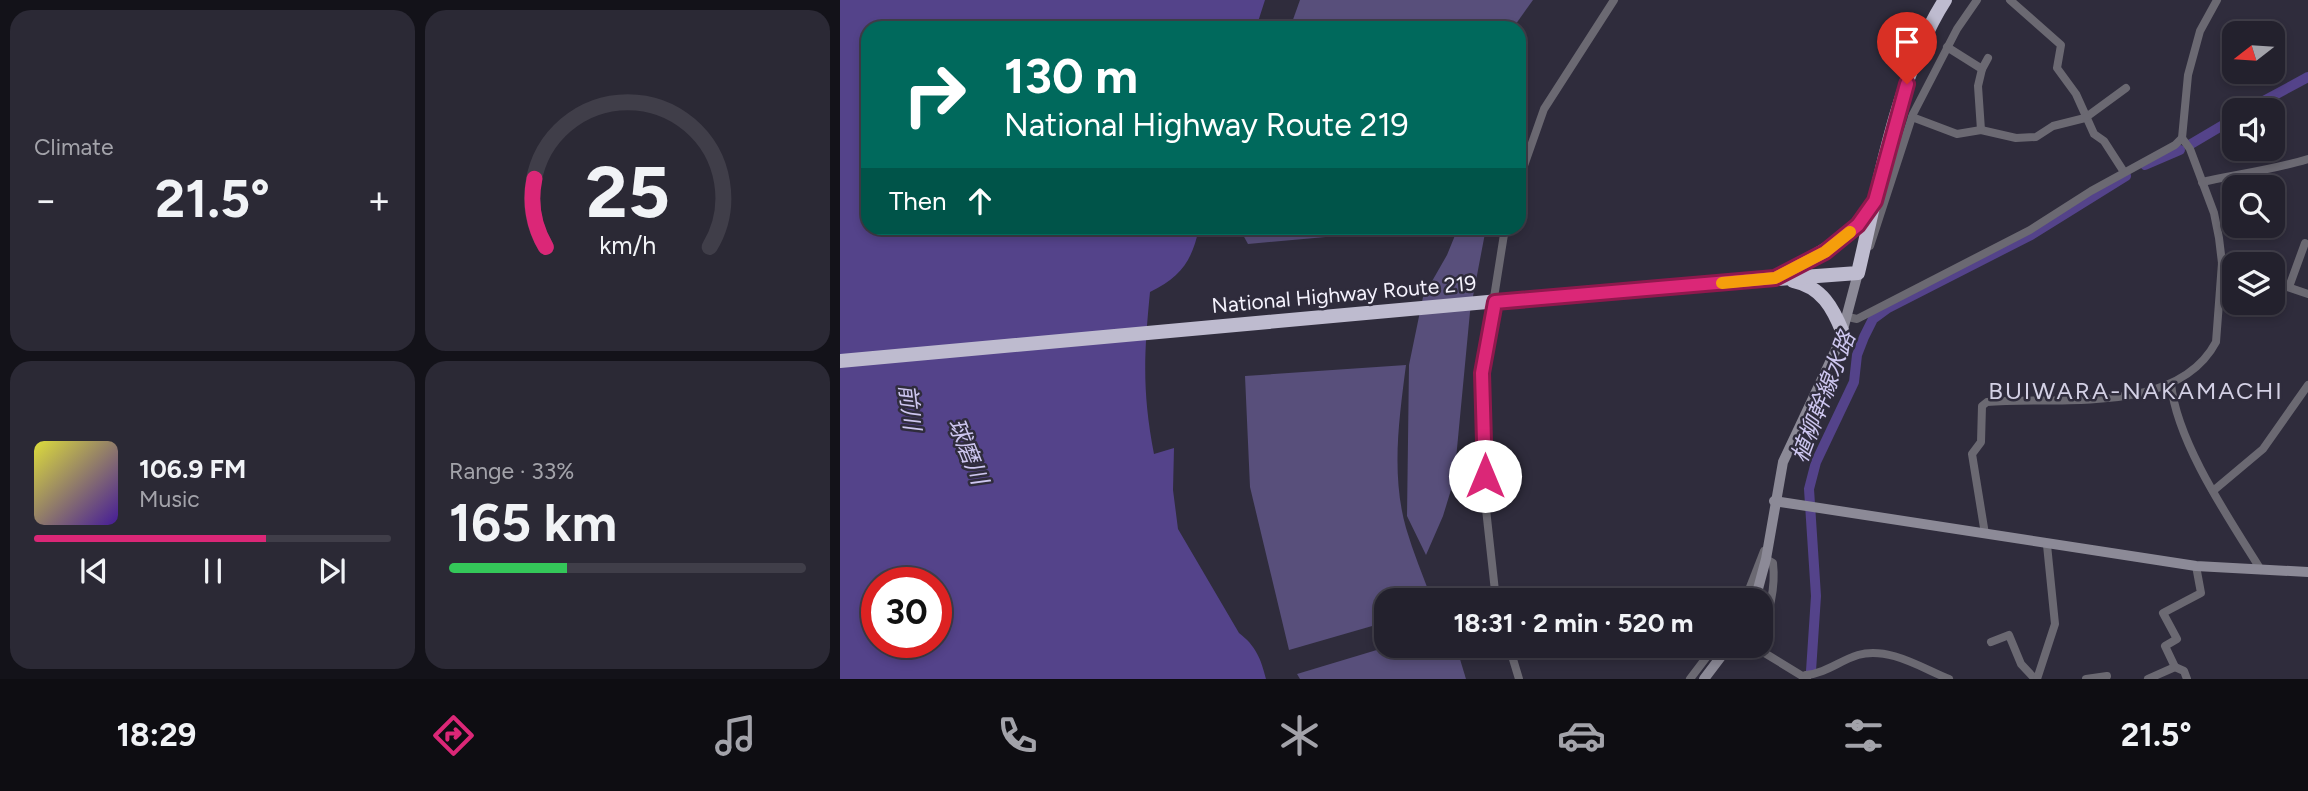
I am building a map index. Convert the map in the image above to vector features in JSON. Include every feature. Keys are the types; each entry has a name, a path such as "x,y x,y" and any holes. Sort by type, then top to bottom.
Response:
{"highway":[{"path":"1858,273 1907,84 1927,31 1945,0"},
{"path":"1775,278 1825,252 1858,225 1875,201"},
{"name":"National Highway Route 219","path":"840,361 1586,293 1858,273"},
{"path":"1775,278 1808,285 1824,297 1843,333"}],"street":[{"path":"1526,160 1544,109 1614,0"},
{"path":"1758,588 1783,462 1843,333 1858,273 1878,228 1912,117 1947,47 1977,0"},
{"path":"2010,0 2061,45 2057,68 2076,94 2094,134 2112,152 2124,172"},
{"path":"1985,534 1972,454 1980,442 1982,406 1987,402 2123,398 2171,384 2210,353 2216,342 2222,262 2214,213 2190,149 2182,138 2188,75 2200,31 2217,0"},
{"path":"1947,47 1982,69"},
{"path":"1981,131 1978,86 1988,58"},
{"path":"1912,117 1957,134 1981,131 2016,138 2036,137 2053,126 2085,118 2126,88"},
{"path":"1848,317 1857,319 1987,254 2182,138"},
{"path":"2202,182 2250,171 2276,169 2308,159"},
{"path":"1495,588 1485,500 1482,373 1490,302 1504,235"},
{"path":"2288,287 2305,243"},
{"path":"2285,286 2308,293"},
{"path":"2171,384 2176,411 2213,491 2261,570"},
{"path":"2213,491 2263,449 2308,385"},
{"path":"1774,501 2196,566 2308,572"},
{"path":"1749,588 1769,534"},
{"path":"1991,642 2009,635 2021,664 2038,678 2055,624 2047,545"},
{"path":"1766,559 1773,563 1773,591"},
{"path":"2187,679 2184,671 2175,667 2165,646 2177,639 2164,613 2201,593 2196,566"},
{"path":"1773,658 1807,677 1869,653 1896,657 1949,679"},
{"path":"1513,658 1519,679"},
{"path":"1690,679 1706,658"},
{"path":"1704,679 1720,658"},
{"path":"2148,679 2175,667"},
{"path":"2087,679 2107,676"}],"shaded area":[{"path":"1300,0 1533,0 1518,21 1292,21"},
{"path":"1243,235 1348,235 1248,244"},
{"path":"1455,235 1485,235 1470,312 1454,480 1443,516 1426,555 1407,516 1409,365 1423,297"},
{"path":"1406,365 1399,426 1399,488 1406,528 1427,588 1374,588 1374,625 1289,650 1250,487 1245,376"},
{"path":"1374,651 1374,658 1460,658 1466,679 1300,679 1297,674"}],"water":[{"path":"840,0 1265,0 1258,21 861,21 861,235 1197,235 1184,267 1170,280 1150,292 1145,373 1150,432 1154,454 1174,448 1173,490 1178,529 1239,633 1250,643 1266,679 840,679"}],"waterway":[{"name":"植柳幹線水路","path":"2269,98 2308,77"},
{"name":"植柳幹線水路","path":"2191,144 2222,126"},
{"name":"植柳幹線水路","path":"2145,165 2180,150"},
{"name":"植柳幹線水路","path":"1811,671 1816,596 1809,489 1816,462 1854,382 1857,355 1873,319 1888,308 2031,235 2126,176"}],"slow traffic":[{"path":"1722,283 1775,278 1825,252 1850,232"}],"district":[{"name":"BUIWARA-NAKAMACHI","path":"2136,390"}],"route":[{"path":"1485,476 1482,373 1495,302 1775,278 1815,258 1858,225 1875,201 1907,84"}],"water label":[{"name":"前川","path":"910,407"},
{"name":"球磨川","path":"968,451"}]}
